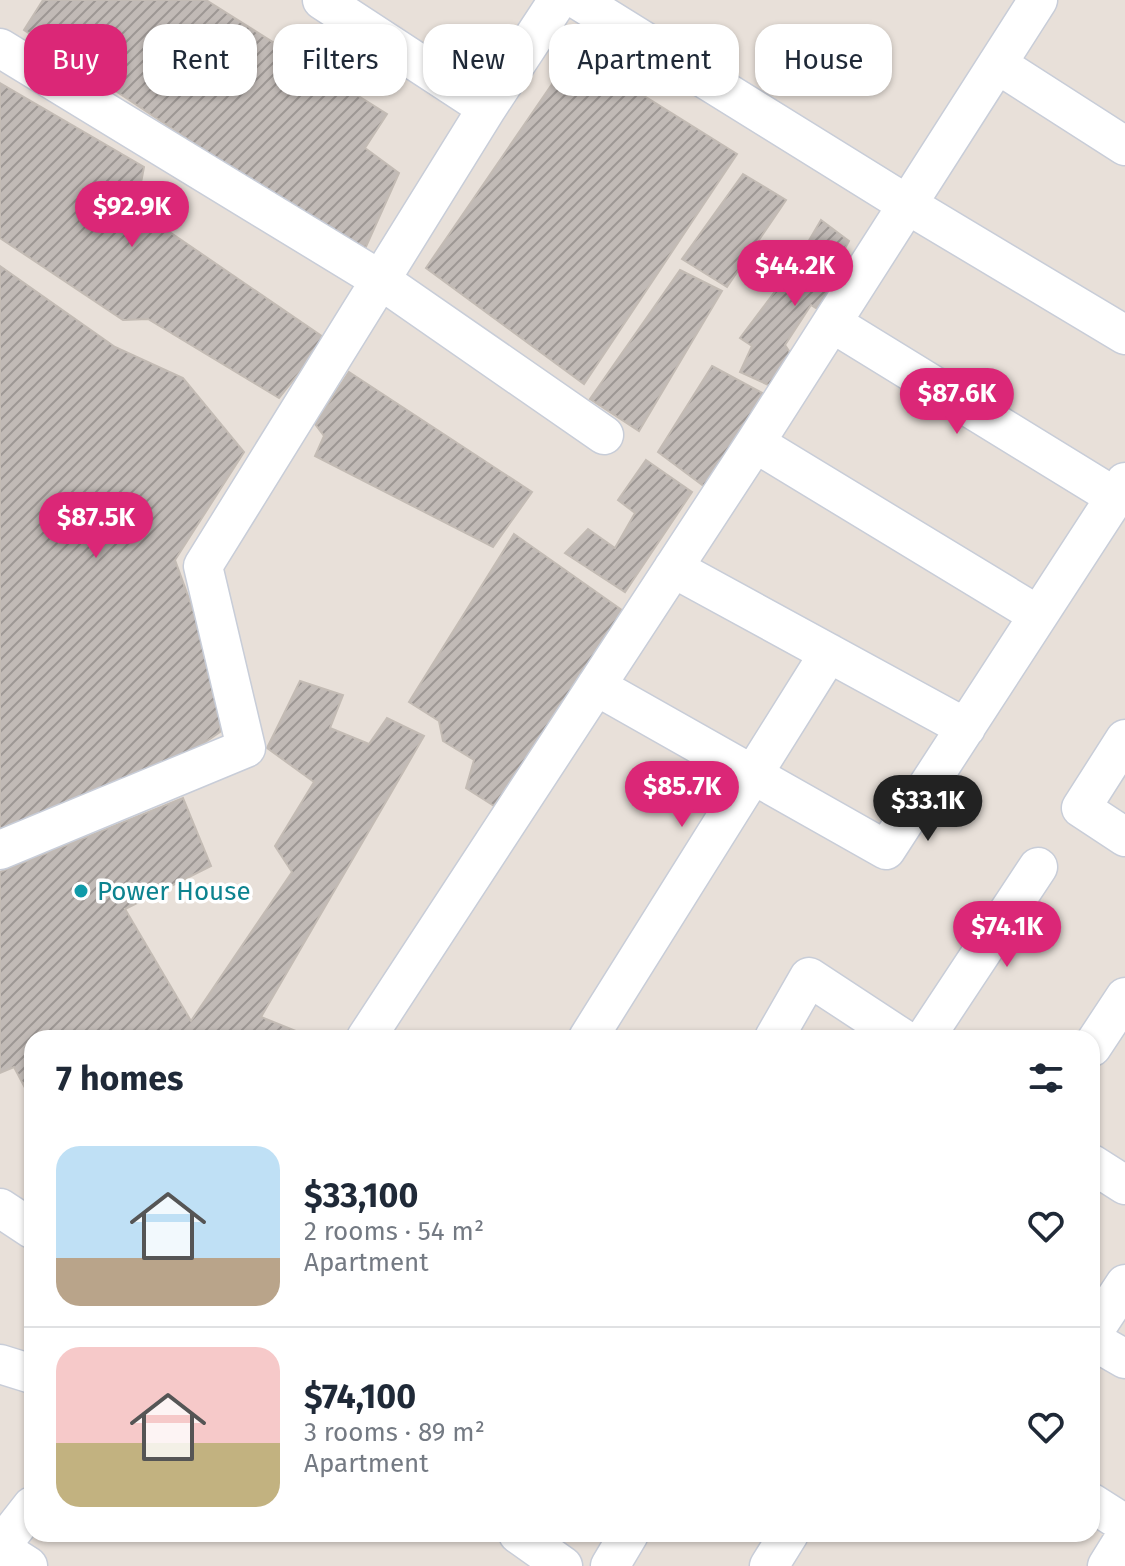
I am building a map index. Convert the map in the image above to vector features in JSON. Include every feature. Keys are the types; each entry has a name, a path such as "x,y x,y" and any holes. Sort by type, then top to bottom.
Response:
{"street":[{"path":"322,0 487,108"},
{"path":"0,850 246,748 203,566 487,108 558,0"},
{"path":"578,0 908,205 1125,335"},
{"path":"371,1030 755,443 1038,0"},
{"path":"0,48 382,281 604,435"},
{"path":"997,64 1125,146"},
{"path":"596,686 886,850 966,728 1120,489 832,323"},
{"path":"755,443 1038,615"},
{"path":"673,568 966,728"},
{"path":"593,1030 829,653"},
{"path":"1125,739 1081,808 1125,837"},
{"path":"930,1030 1038,867"},
{"path":"779,1030 809,977 890,1030"},
{"path":"1100,1035 1125,997"},
{"path":"1100,1169 1125,1185"},
{"path":"0,1208 24,1224"},
{"path":"1100,1324 1125,1284"},
{"path":"1100,1342 1125,1359"},
{"path":"0,1364 24,1372"},
{"path":"1100,1508 1125,1524"},
{"path":"24,1516 0,1547 28,1566"},
{"path":"1107,1566 1125,1537"},
{"path":"529,1542 563,1566"},
{"path":"610,1566 624,1542"},
{"path":"769,1566 784,1542"}],"building":[{"path":"43,0 206,0 244,24 143,24 143,96 257,96 257,32 273,42 273,96 358,96 387,114 365,148 399,173 364,251 314,223 123,96 127,96 127,24 28,24"},
{"path":"0,83 144,167 136,209 326,339 279,398 148,319 123,320 0,238"},
{"path":"549,88 549,96 644,96 737,154 584,384 426,268"},
{"path":"743,174 786,200 727,287 682,259"},
{"path":"821,220 849,241 835,267 850,279 830,317 811,305 785,345 795,360 775,388 740,372 752,346 740,338 780,285 788,291 816,255 807,244"},
{"path":"0,266 115,347 183,378 244,452 175,560 221,687 220,732 192,751 0,835"},
{"path":"680,270 722,291 639,431 590,399"},
{"path":"712,366 766,395 709,490 658,452"},
{"path":"349,372 532,492 493,547 315,456 324,436 315,424"},
{"path":"646,460 692,492 625,592 565,553 588,529 615,548 635,513 618,500"},
{"path":"514,534 626,613 494,806 466,788 474,760 443,741 439,721 409,702"},
{"name":"Power House","path":"300,681 343,695 330,728 369,744 387,718 424,736 261,1017 293,1030 24,1030 24,1086 14,1067 0,1073 0,872 183,798 211,866 125,909 191,1021 292,872 275,846 314,782 267,748"}],"place":[{"name":"Power House","path":"81,891"}]}
